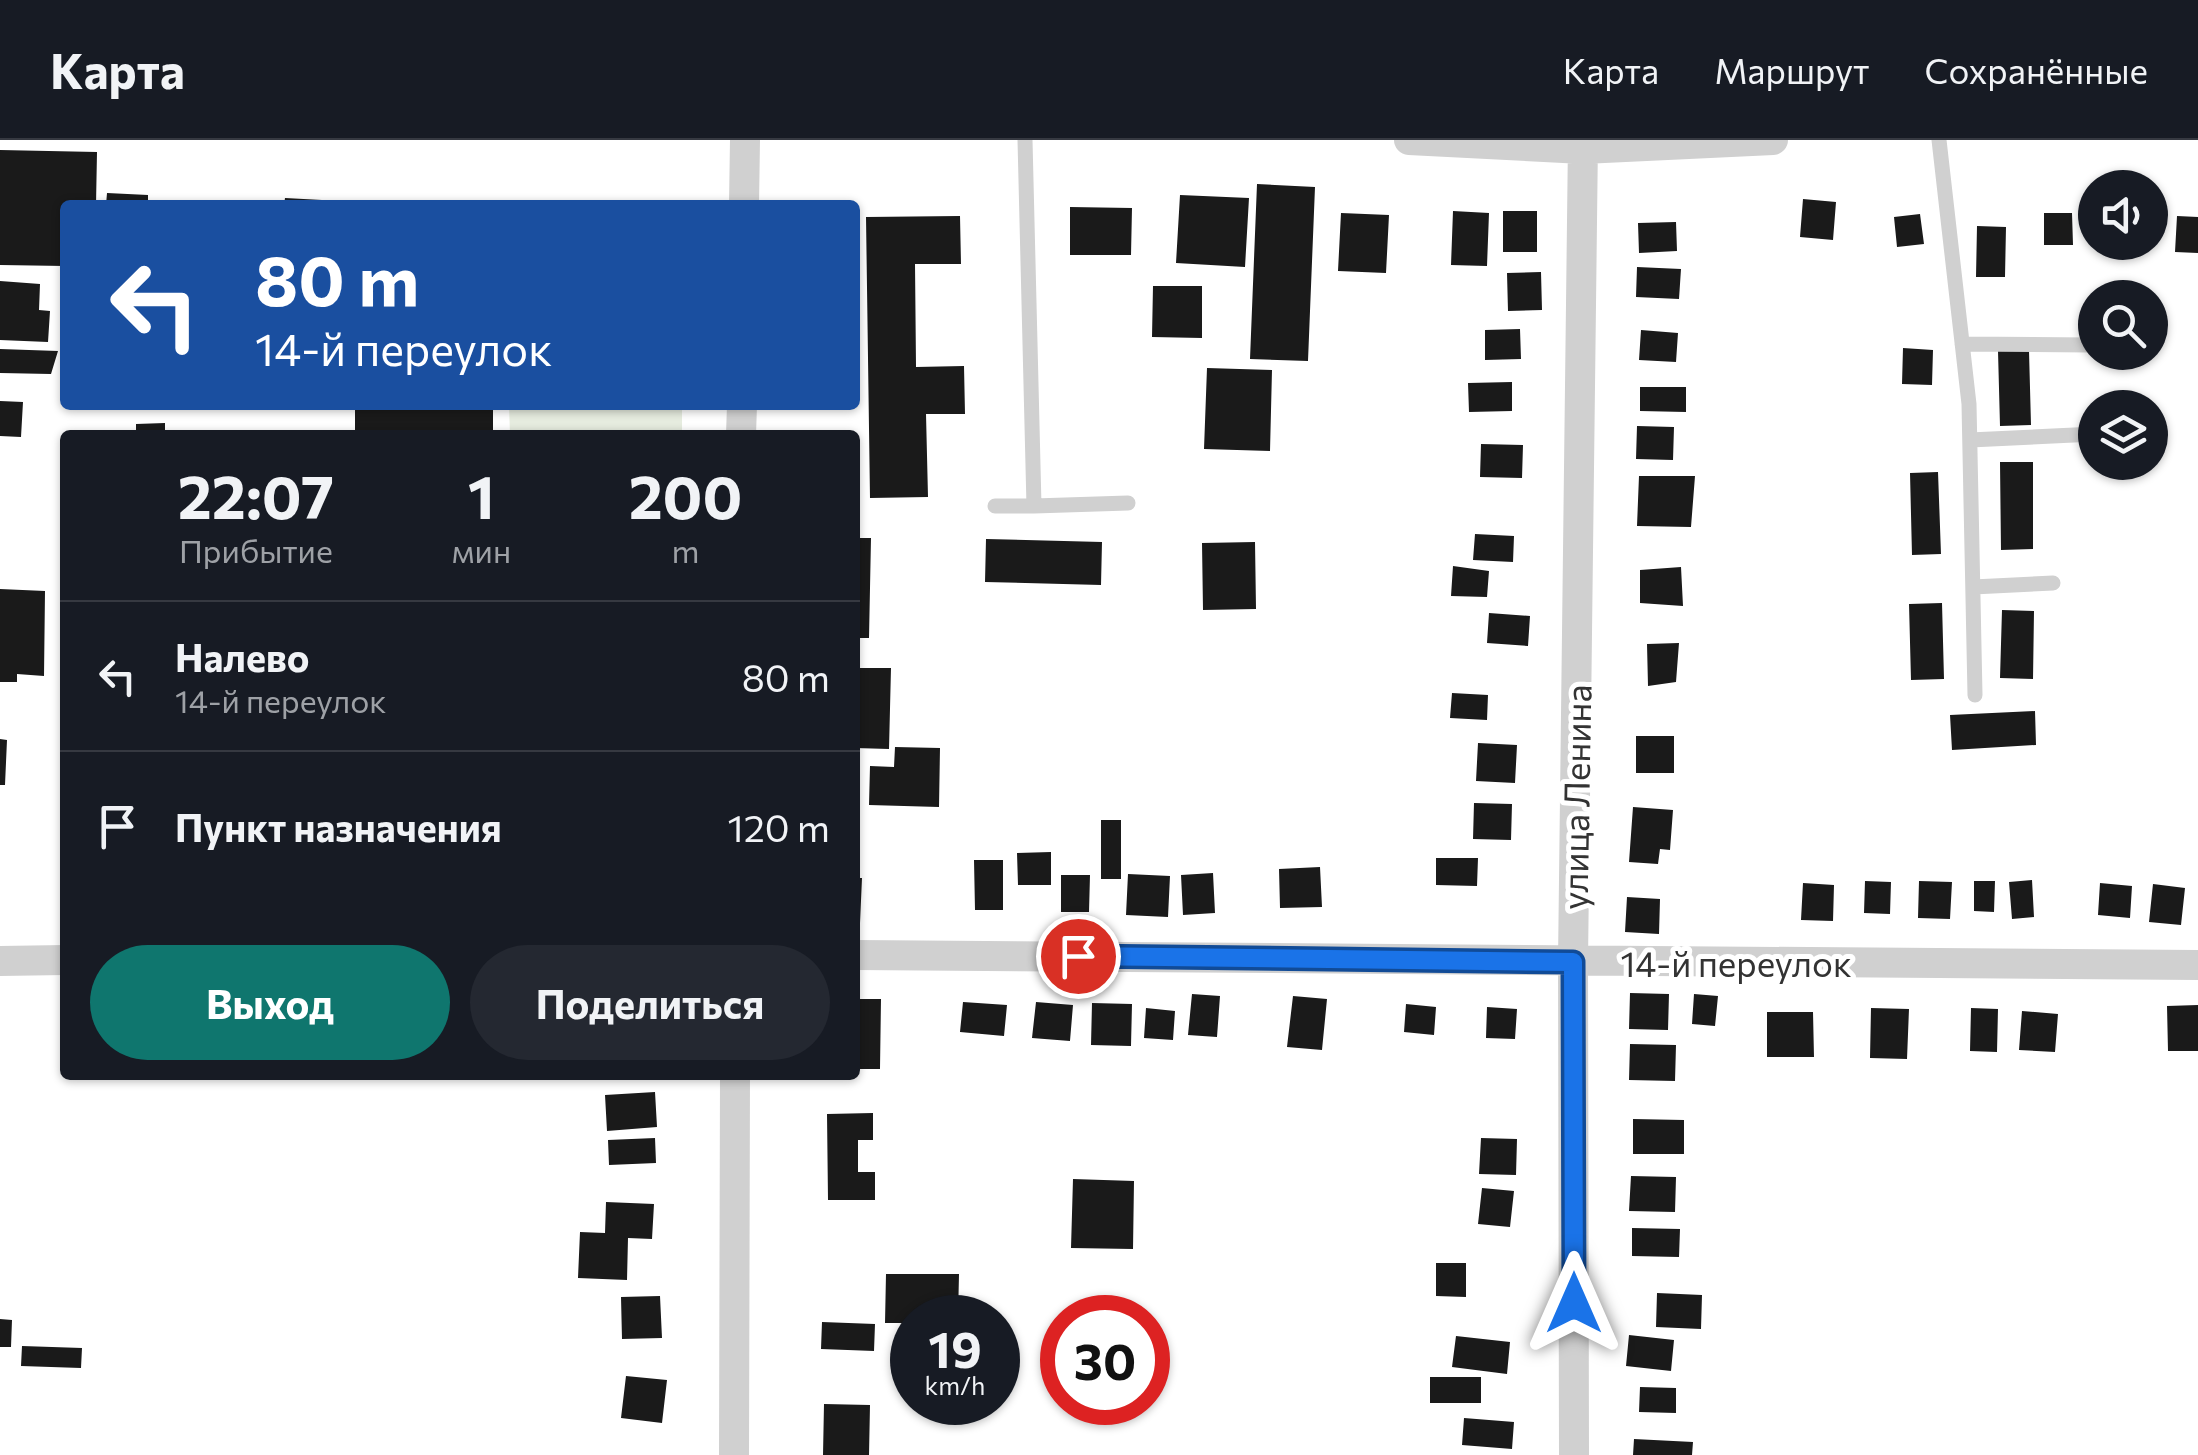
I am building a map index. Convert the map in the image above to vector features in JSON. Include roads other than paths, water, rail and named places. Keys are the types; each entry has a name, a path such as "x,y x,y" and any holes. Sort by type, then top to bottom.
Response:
{"street":[{"path":"744,140 744,200"},
{"path":"1409,140 1583,144 1773,140"},
{"name":"улица Ленина","path":"1574,1455 1573,962 1583,144"},
{"name":"14-й переулок","path":"860,956 2198,964"},
{"path":"0,961 60,960"},
{"path":"734,1455 735,1080"}],"lane":[{"path":"1025,140 1034,506"},
{"path":"1939,140 1969,404 1975,695"},
{"path":"1962,344 2078,345"},
{"path":"1970,440 2078,435"},
{"path":"995,506 1128,503"},
{"path":"1973,587 2053,583"}]}
